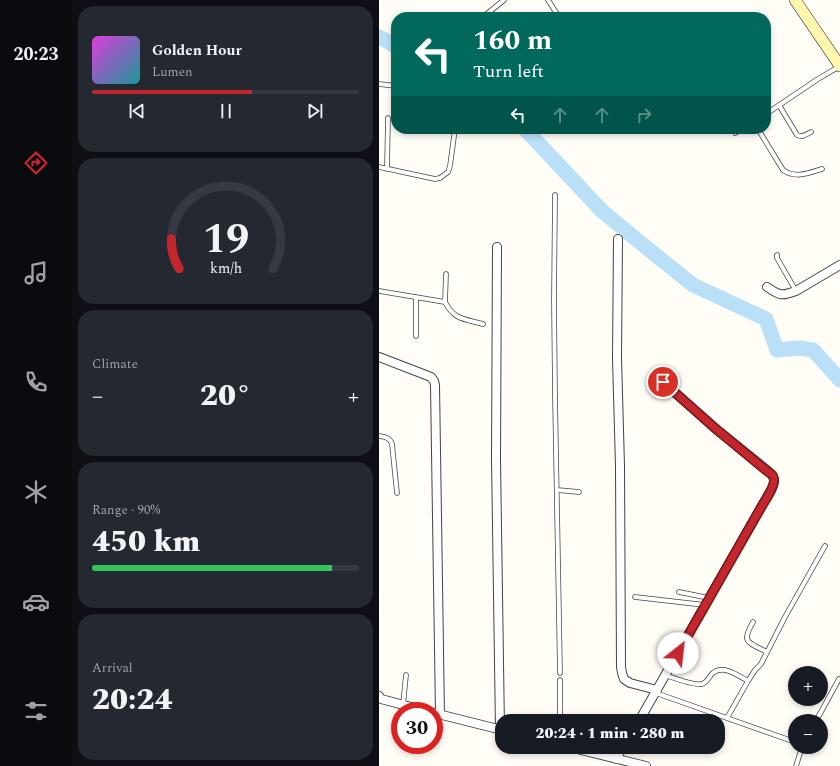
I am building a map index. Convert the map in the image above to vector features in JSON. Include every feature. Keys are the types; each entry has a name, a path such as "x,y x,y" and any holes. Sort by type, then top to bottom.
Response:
{"street":[{"path":"795,0 840,66"},
{"path":"618,240 617,358 621,667 624,680 657,692"},
{"path":"497,248 496,459 501,714"},
{"path":"767,287 782,295 796,291 840,265"},
{"path":"379,356 431,377 435,385 437,702"},
{"path":"643,714 707,601 741,545 771,490 774,480 773,476 716,429 663,382"},
{"path":"379,696 381,699 392,702"},
{"path":"443,715 495,728"},
{"path":"596,754 646,766"},
{"path":"616,759 619,754"}],"lane":[{"path":"489,12 504,0"},
{"path":"548,0 556,12"},
{"path":"771,111 840,66"},
{"path":"379,84 391,85"},
{"path":"779,105 797,135 800,137 811,132"},
{"path":"387,169 389,118"},
{"path":"379,168 430,178 440,178 448,172 450,166 454,134"},
{"path":"760,134 783,170 788,173 793,175 801,175 822,169"},
{"path":"555,195 554,300 560,673"},
{"path":"777,255 777,258 796,291"},
{"path":"447,274 445,302 448,308 459,318 483,324"},
{"path":"379,291 445,302"},
{"path":"416,297 416,336"},
{"path":"379,436 387,437 391,440 397,493"},
{"path":"557,490 579,492"},
{"path":"727,718 748,681 761,664 785,617 825,546"},
{"path":"679,592 707,601"},
{"path":"635,597 707,601"},
{"path":"753,622 747,637 747,641 767,652"},
{"path":"665,675 697,684 704,683 714,672 719,669 734,673 748,681"},
{"path":"403,702 405,675"},
{"path":"820,714 839,679"},
{"path":"560,680 560,714"},
{"path":"657,692 788,740"},
{"path":"796,766 800,754"}],"waterway":[{"path":"379,37 391,43"},
{"path":"530,134 602,211 693,285 766,319 777,350 800,348 813,350 840,380"}],"route":[{"path":"663,382 716,429 773,476 774,480 773,485 741,545 678,653"}]}
